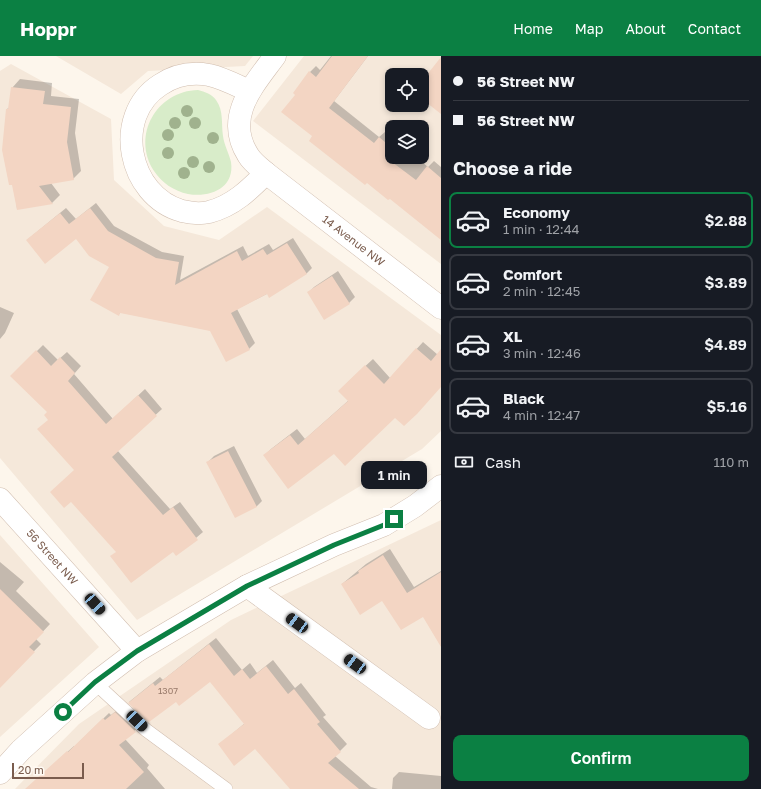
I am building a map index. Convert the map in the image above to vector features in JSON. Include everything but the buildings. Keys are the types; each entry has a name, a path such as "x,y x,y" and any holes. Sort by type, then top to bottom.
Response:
{"street":[{"path":"266,173 235,201 221,208 207,212 194,213 177,209 164,204 147,188 136,168 132,153 131,137 133,123 137,111 142,103 158,86 175,76 194,74 209,75 249,91 275,56"},
{"name":"14 Avenue NW","path":"249,91 240,111 239,129 249,157 266,173 441,308"},
{"path":"0,773 20,750 95,682 137,651 247,586 334,545 384,525 415,506 441,486"},
{"name":"56 Street NW","path":"0,499 137,651"},
{"path":"247,586 428,718"}],"lane":[{"path":"95,682 146,730 226,789"}],"shaded area":[{"path":"56,56 253,56 245,66 148,71 121,94"},
{"path":"304,56 441,56 441,264 253,121"},
{"path":"11,64 111,119 114,180 164,226 219,240 267,207 441,335 441,431 422,449 137,620 0,458 0,71"},
{"path":"441,520 441,789 15,789 79,724 231,620"},
{"path":"0,535 99,647 0,737"}],"green space":[{"path":"198,90 206,92 219,104 222,131 231,162 231,171 229,179 225,185 212,192 196,195 178,191 161,179 154,171 148,157 145,143 147,130 152,117 160,107 171,98 183,92"}],"route":[{"path":"63,712 95,682 137,651 247,586 334,545 384,525 394,519"}]}
